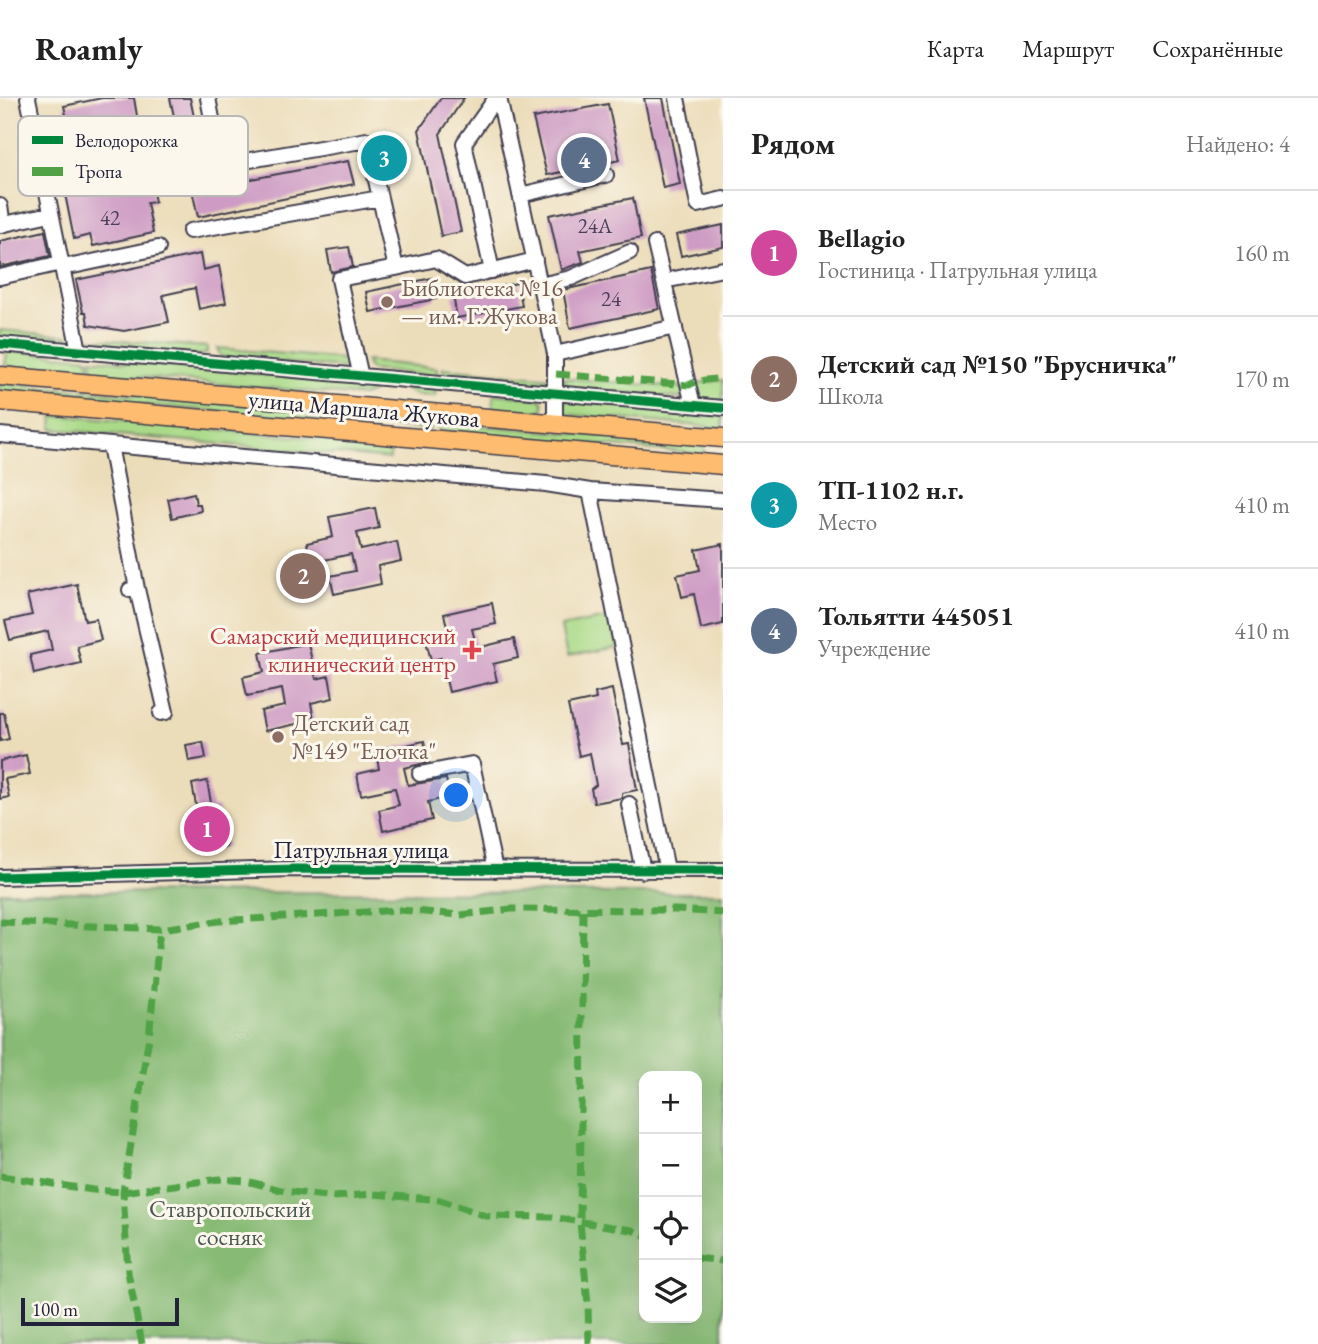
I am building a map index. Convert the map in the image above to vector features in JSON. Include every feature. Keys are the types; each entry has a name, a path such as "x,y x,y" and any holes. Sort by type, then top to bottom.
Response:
{"main road":[{"name":"улица Маршала Жукова","path":"0,376 718,438"},
{"name":"улица Маршала Жукова","path":"0,401 717,465"},
{"path":"717,465 718,438"}],"street":[{"path":"28,98 31,116"},
{"path":"208,98 211,116"},
{"path":"498,98 555,354 555,424"},
{"path":"492,271 464,143 498,98"},
{"path":"677,98 698,205 723,199"},
{"path":"248,160 367,140 396,268"},
{"path":"520,195 606,175"},
{"path":"47,196 79,351"},
{"path":"190,231 380,198"},
{"path":"0,206 2,225 50,214"},
{"path":"655,244 693,405"},
{"path":"0,277 61,263 73,266 158,248"},
{"path":"540,285 571,278 630,252"},
{"path":"361,377 339,279 436,259 465,277 535,260"},
{"path":"674,279 723,269"},
{"path":"555,354 675,327"},
{"path":"0,344 723,408"},
{"path":"0,435 534,483 590,491 723,500"},
{"path":"110,444 133,590 166,712 161,713"},
{"path":"590,491 667,870"},
{"path":"421,775 472,764 495,870"},
{"path":"629,804 643,871"},
{"name":"Патрульная улица","path":"0,877 295,869 723,870"}],"green space":[{"path":"0,330 68,336 63,343 0,338"},
{"path":"83,338 207,347 207,353 200,355 88,345"},
{"path":"217,348 354,360 345,368 221,357"},
{"path":"7,351 88,358 91,373 5,366"},
{"path":"91,359 374,384 373,392 363,396 94,373"},
{"path":"366,361 437,368 437,376 372,370"},
{"path":"443,368 553,378 549,384 544,385 443,376"},
{"path":"563,378 686,388 685,396 679,398 568,387"},
{"path":"723,380 723,402 698,399 692,384"},
{"path":"0,383 432,421 431,430 0,392"},
{"path":"403,386 436,389 435,396 415,395"},
{"path":"494,394 538,398 543,402 543,408 539,412 493,408"},
{"path":"561,400 723,414 723,428 563,414"},
{"path":"53,417 391,445 390,459 52,429"},
{"path":"439,422 703,445 705,451 702,454 438,430"},
{"path":"612,617 618,647 567,657 561,627"},
{"name":"Ставропольский сосняк","path":"0,892 723,893 723,1344 0,1344"}],"building":[{"path":"102,98 134,98 137,116 66,116 64,106"},
{"path":"170,98 190,98 194,116 174,116"},
{"path":"441,98 464,98 440,134 461,232 441,236 419,130"},
{"path":"644,98 663,98 680,184 663,188"},
{"path":"608,104 620,160 547,175 533,118"},
{"path":"388,148 392,166 383,168 379,150"},
{"path":"348,161 354,184 198,217 193,196 248,196 248,180"},
{"path":"65,196 154,196 155,202 147,203 153,233 93,246 90,235 74,239"},
{"path":"633,198 641,238 580,251 583,262 561,270 549,215"},
{"path":"723,225 723,247 681,256 676,235"},
{"path":"45,231 50,256 0,267 0,241"},
{"path":"349,247 353,267 331,272 327,250"},
{"path":"200,254 203,270 219,266 226,303 199,309 195,288 163,295 169,322 124,331 88,325 76,280"},
{"path":"651,271 659,309 570,328 563,290"},
{"path":"432,278 436,299 370,312 366,292"},
{"path":"518,283 522,306 457,318 453,295"},
{"path":"194,493 196,504 200,504 201,511 172,518 168,499"},
{"path":"375,508 379,528 357,533 361,550 397,542 401,561 378,566 381,584 334,594 330,576 355,571 351,554 311,563 307,543 333,537 329,517"},
{"path":"723,544 723,624 701,629 694,594 682,597 677,575 700,570 696,550"},
{"path":"77,584 85,621 96,619 101,640 77,646 81,663 34,674 30,655 52,650 48,631 10,640 5,621 32,615 27,595"},
{"name":"Самарский медицинский клинический центр","path":"492,603 496,624 472,629 477,648 514,639 518,658 493,664 497,681 449,692 441,658 431,660 425,637 448,631 444,614"},
{"path":"308,643 316,679 329,676 333,698 311,703 314,720 265,731 261,711 285,706 282,689 247,696 243,677 264,672 260,653"},
{"path":"612,689 623,745 629,744 637,790 622,793 622,798 594,803 591,789 596,785 590,753 579,756 568,705 596,699 595,693"},
{"path":"0,713 4,713 9,739 0,741"},
{"path":"424,741 429,762 404,768 408,785 446,779 450,797 428,802 432,820 383,831 379,810 399,805 395,788 361,795 357,774 379,769 376,752"},
{"path":"203,742 206,758 189,761 186,745"},
{"path":"26,755 30,774 5,779 9,797 0,799 0,761"},
{"path":"207,781 212,808 218,807 226,847 197,853 189,812 197,810 192,784"}],"marked path":[{"path":"556,374 689,385 697,381 723,378"},
{"path":"0,922 160,929 218,921 400,910 460,915 512,909 676,910 723,913"},
{"path":"583,910 580,1222 589,1344"},
{"path":"142,1344 128,1272 123,1192 149,1037 160,929"},
{"path":"0,1176 123,1192 219,1179 246,1181 285,1191 334,1197 374,1194 440,1200 486,1216 551,1217 639,1233"},
{"path":"702,1259 723,1261"}],"cycle path":[{"path":"0,344 723,408"},
{"path":"0,877 295,869 723,870"}],"place":[{"name":"ТП-1102 н.г.","path":"384,158"},
{"name":"Тольятти 445051","path":"584,160"},
{"name":"Библиотека №16 — им. Г.Жукова","path":"387,302"},
{"name":"Детский сад №150 \"Брусничка\"","path":"303,576"},
{"name":"Самарский медицинский клинический центр","path":"472,650"},
{"name":"Детский сад №149 \"Елочка\"","path":"278,737"},
{"name":"Bellagio","path":"207,829"}]}
